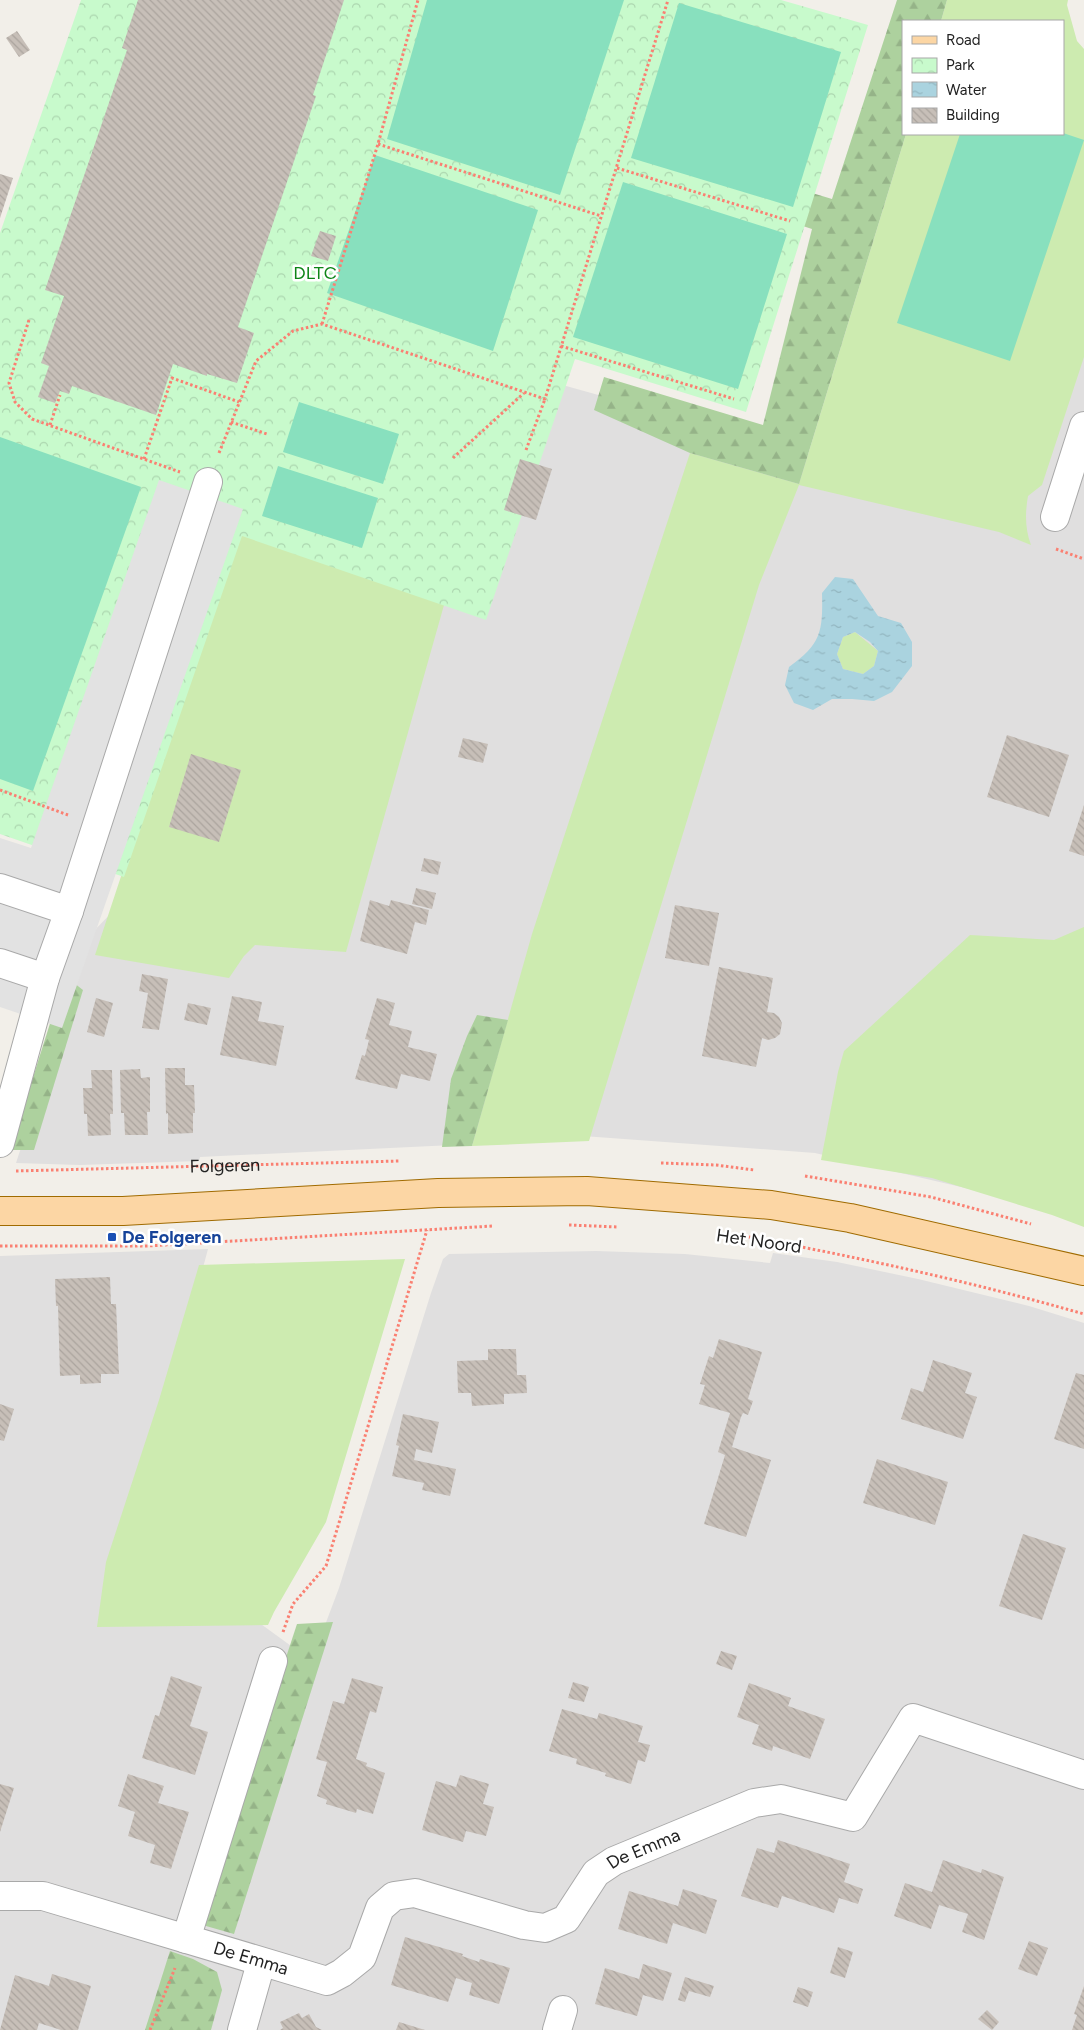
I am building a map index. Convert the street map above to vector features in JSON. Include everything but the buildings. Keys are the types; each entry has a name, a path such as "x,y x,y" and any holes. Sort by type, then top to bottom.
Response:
{"main road":[{"name":"Het Noord","path":"438,1193 587,1191 771,1205 850,1218 1084,1271"},
{"path":"0,1211 123,1211 438,1193"}],"street":[{"path":"1055,517 1084,426"},
{"path":"0,1143 45,978 97,825 208,482"},
{"path":"0,888 69,910"},
{"path":"0,963 45,978"},
{"path":"186,1939 273,1661"},
{"name":"De Emma","path":"0,1896 43,1896 327,1981 342,1973 362,1957 380,1908 394,1896 416,1894 524,1925 545,1928 566,1919 596,1873 614,1861 754,1802 781,1799 853,1817 913,1718 1084,1775"},
{"path":"242,2030 262,1963"}],"path":[{"path":"322,324 378,144 418,0"},
{"path":"526,450 545,399 668,0"},
{"path":"378,144 601,216"},
{"path":"617,168 790,221"},
{"path":"29,320 9,383 15,402 32,419 208,482 256,361 293,331 322,324 545,399"},
{"path":"561,346 734,399"},
{"path":"144,459 172,378 239,402"},
{"path":"453,458 524,392"},
{"path":"50,425 60,395"},
{"path":"231,422 267,434"},
{"path":"0,790 97,825"},
{"name":"Folgeren","path":"10,1171 409,1161"},
{"path":"273,1661 293,1604 326,1566 438,1193"},
{"path":"566,1225 626,1228"},
{"path":"0,1246 146,1246 497,1226"},
{"name":"Het Noord","path":"742,1236 876,1261 1084,1314"},
{"path":"150,2030 186,1939"}],"shaded area":[{"path":"1084,280 1084,1223 1034,1204 815,1153 583,1136 453,1145 200,1157 199,1161 80,1165 16,1163 91,934 441,571 559,384 1006,509"},
{"path":"159,480 243,509 62,1028 0,1007 0,838 31,848"},
{"path":"208,1249 109,1617 250,1616 298,1651 322,1633 339,1588 431,1293 443,1259 449,1254 596,1251 685,1254 770,1263 773,1253 837,1262 918,1279 1029,1306 1084,1323 1084,2030 0,2030 0,1256"}],"green space":[{"name":"DLTC","path":"81,0 781,0 868,25 746,412 575,359 486,620 242,536 124,877 0,834 0,233"},
{"path":"427,0 624,0 560,195 387,139"},
{"path":"897,0 947,0 941,20 902,20 902,135 906,135 799,484 690,453 594,410 604,377 763,425 812,229 646,175 657,146 832,199"},
{"path":"947,0 1068,0 1067,5 1077,41 1084,49 1084,357 1042,485 1028,496 1026,521 1031,545 999,532 799,485 759,585 589,1141 472,1146 532,934 690,453 799,484 906,135 1064,135 1064,20 941,20"},
{"path":"679,3 841,52 793,207 631,158"},
{"path":"1064,133 1084,140 1010,361 897,323 960,135 1064,135"},
{"path":"375,155 538,210 493,351 327,293"},
{"path":"623,182 787,234 738,389 573,337"},
{"path":"299,402 399,434 383,484 283,452"},
{"path":"0,437 141,487 33,791 0,779"},
{"path":"278,466 378,498 362,548 262,516"},
{"path":"240,533 446,598 346,952 255,945 244,956 229,978 95,955 181,695"},
{"path":"855,632 878,651 874,666 863,674 843,669 837,654 843,637"},
{"path":"1084,927 1084,1227 1052,1215 932,1178 821,1160 838,1072 844,1051 970,935 1054,940"},
{"path":"65,976 83,990 34,1150 10,1150"},
{"path":"477,1015 508,1020 472,1146 442,1147 451,1079"},
{"path":"405,1259 326,1522 268,1625 97,1627 106,1562 159,1400 199,1265"},
{"path":"333,1622 234,1934 206,1926 203,1914 207,1897 297,1624"},
{"path":"170,1951 193,1959 217,1972 222,1990 211,2030 145,2030"}],"water":[{"path":"835,577 853,579 878,616 901,623 912,642 912,666 892,692 874,701 832,699 813,710 794,703 785,685 789,667 808,651 818,636 822,618 822,593","holes":["855,632 870,642 878,651 874,666 863,674 843,669 837,654 843,637"]}],"place":[{"name":"De Folgeren","path":"112,1237"}]}
